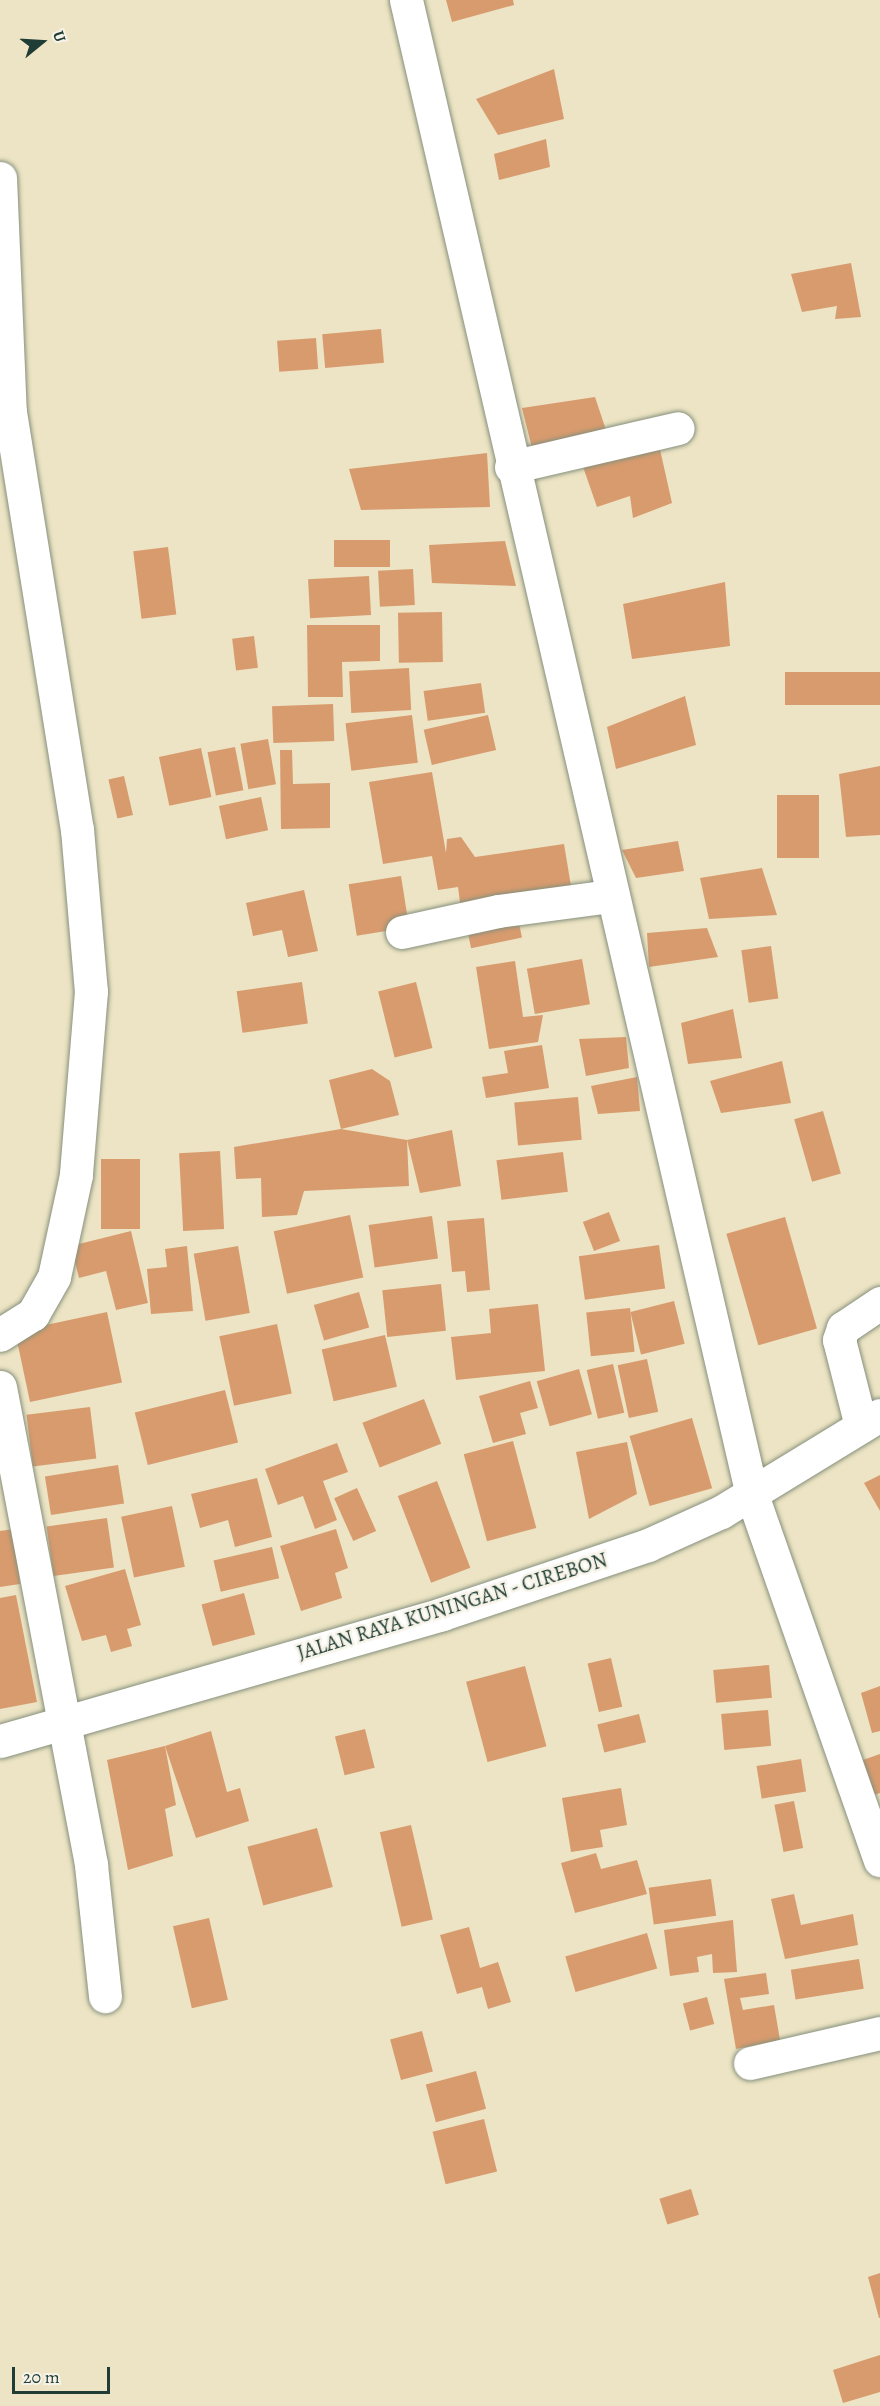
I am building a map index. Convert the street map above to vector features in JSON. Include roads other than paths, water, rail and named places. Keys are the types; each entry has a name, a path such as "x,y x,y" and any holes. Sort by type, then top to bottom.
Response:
{"main road":[{"path":"406,0 511,467 752,1495 880,1860"},
{"path":"0,178 10,412 88,925 91,991 82,1124 69,1219 46,1299 0,1335"},
{"path":"511,467 678,428"},
{"path":"402,932 498,911 611,896"},
{"path":"871,1420 839,1340 843,1328 880,1303"},
{"path":"0,1388 91,1865 105,1996"},
{"name":"JALAN RAYA KUNINGAN - CIREBON","path":"0,1741 442,1614 648,1545 752,1495 871,1420"},
{"path":"750,2063 880,2033"}]}
